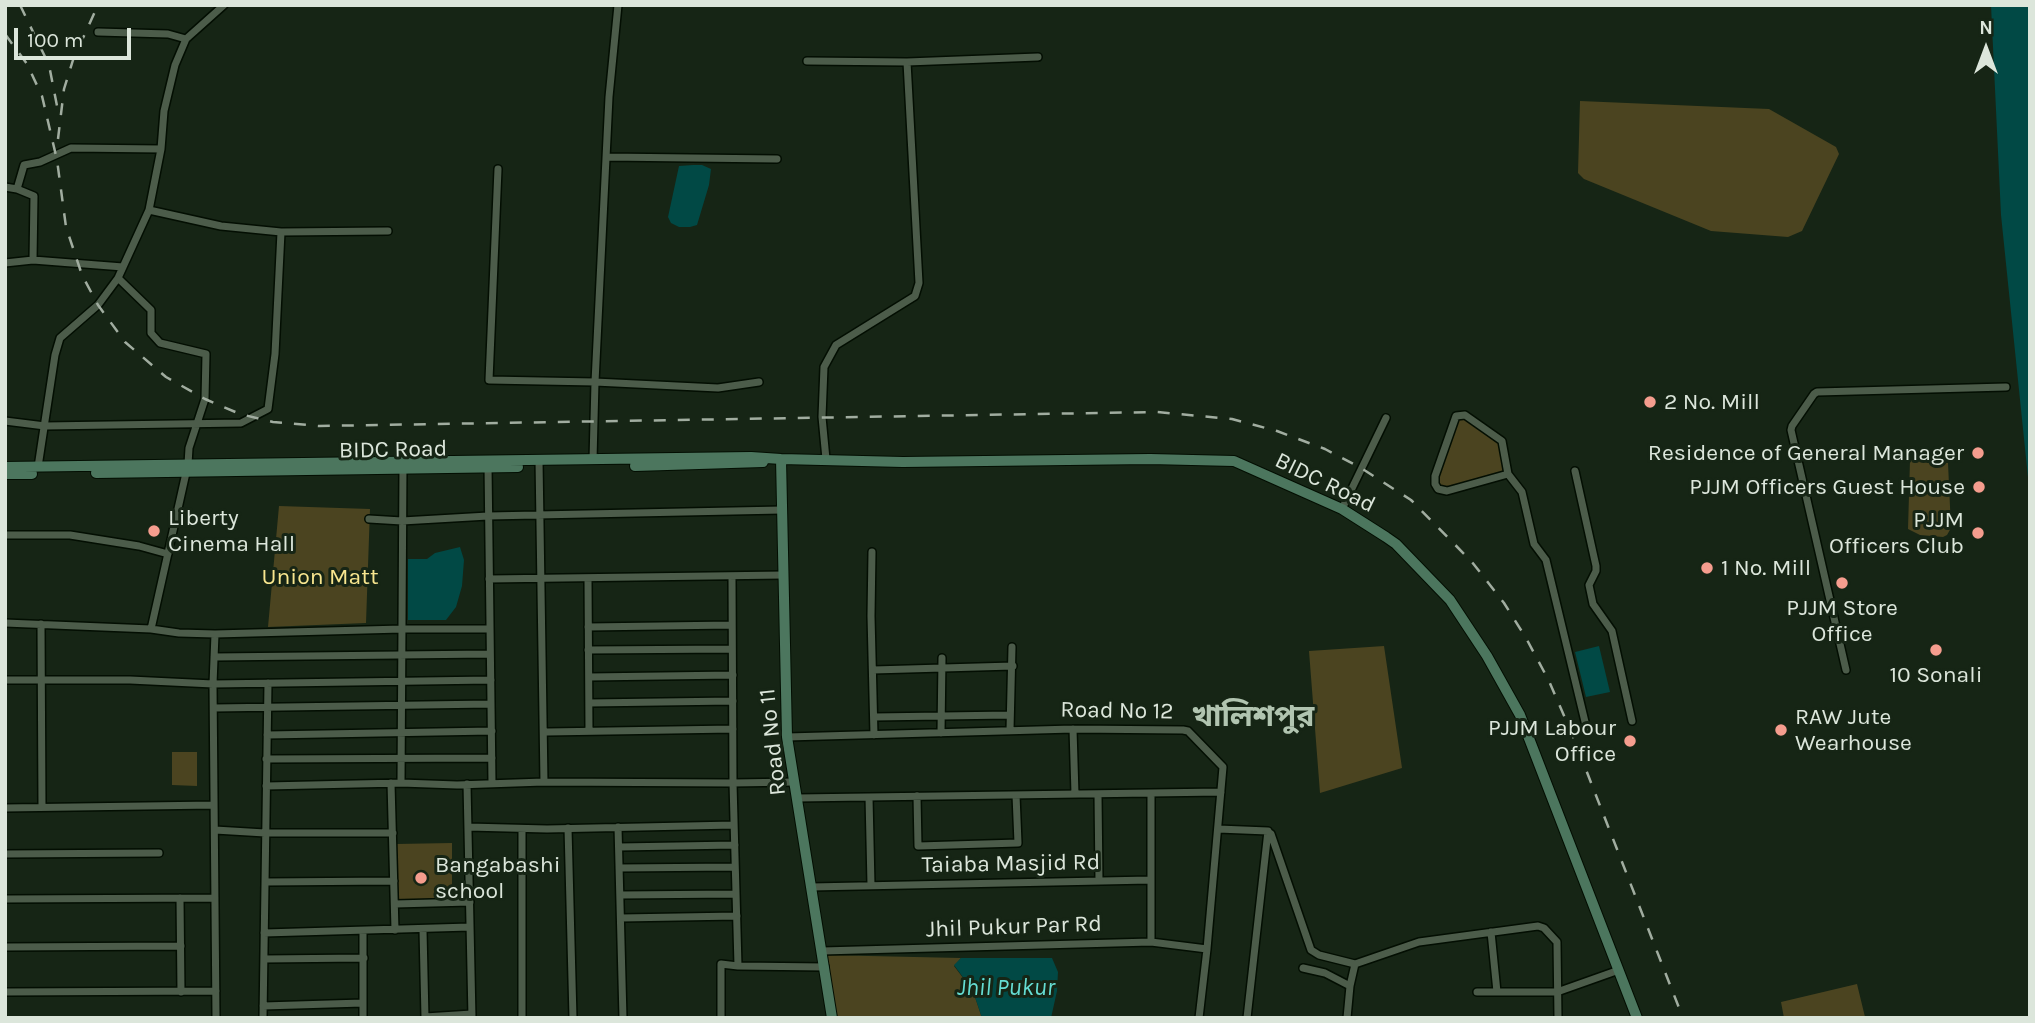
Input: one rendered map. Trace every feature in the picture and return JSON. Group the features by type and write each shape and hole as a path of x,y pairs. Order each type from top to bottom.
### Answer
{"main road":[{"name":"BIDC Road","path":"539,463 751,457 903,462 1230,460 1342,509 1396,544 1450,600 1487,656 1520,715 1637,1018"},
{"name":"BIDC Road","path":"5,474 187,468 539,463 753,464 781,459"},
{"name":"Road No 11","path":"781,459 787,737 832,1018"},
{"name":"BIDC Road","path":"5,467 187,468"}],"street":[{"path":"38,467 60,338 99,304 118,278 149,210 174,65 186,39 224,5"},
{"path":"593,460 594,382 609,97 618,5"},
{"path":"97,32 168,34 186,39"},
{"path":"807,61 907,62 1038,57"},
{"path":"826,459 822,417 824,367 836,345 915,296 919,283 907,62"},
{"path":"17,189 24,166 71,148 161,149"},
{"path":"606,157 777,159"},
{"path":"498,169 489,380 718,388 759,382"},
{"path":"5,187 34,196 33,260"},
{"path":"149,210 221,226 281,232 388,231"},
{"path":"5,421 45,426 242,423 268,409 275,354 281,232"},
{"path":"5,263 33,260 123,267"},
{"path":"118,278 151,310 151,332 160,343 206,354 205,399 189,449 151,629"},
{"path":"1846,670 1792,426 1817,392 2006,387"},
{"path":"1508,474 1447,491 1438,489 1435,476 1456,416 1465,415 1502,441 1508,474 1522,492 1534,544 1546,560 1587,730"},
{"path":"1342,509 1386,418"},
{"path":"539,463 544,782"},
{"path":"489,464 492,783"},
{"path":"401,783 403,465"},
{"path":"1575,471 1597,566 1589,585 1593,604 1612,631 1632,721"},
{"path":"369,519 402,521 488,516 782,510"},
{"path":"5,535 69,535 139,546 168,554"},
{"path":"872,552 874,735"},
{"path":"489,579 783,575"},
{"path":"732,576 733,783 738,966"},
{"path":"588,578 589,732"},
{"path":"5,623 215,634 490,629"},
{"path":"41,624 42,807"},
{"path":"588,627 733,625"},
{"path":"215,634 213,684 216,1018"},
{"path":"1010,730 1012,647"},
{"path":"589,650 733,649"},
{"path":"214,657 490,654"},
{"path":"941,733 942,658"},
{"path":"873,670 1013,666"},
{"path":"589,677 733,675"},
{"path":"5,680 130,680 213,684 491,680"},
{"path":"263,1018 268,682"},
{"path":"589,703 733,701"},
{"path":"214,708 491,704"},
{"path":"874,717 1010,715"},
{"path":"547,732 733,729"},
{"path":"1073,729 1075,794"},
{"name":"Road No 12","path":"787,737 1073,729 1188,732 1223,767 1208,949 1199,1018"},
{"path":"267,735 492,731"},
{"path":"266,759 492,758"},
{"path":"266,786 795,782"},
{"path":"391,783 395,930"},
{"path":"424,930 425,1017 472,1016 467,784"},
{"path":"797,798 1221,792"},
{"path":"1098,793 1099,881"},
{"path":"1151,793 1151,942"},
{"path":"917,796 918,846 1018,843 1016,795"},
{"path":"869,797 871,886"},
{"path":"5,808 214,805"},
{"path":"468,827 522,829 734,825"},
{"path":"618,827 623,1018"},
{"path":"568,828 573,1018"},
{"path":"522,829 522,1018"},
{"path":"1218,829 1268,831"},
{"path":"215,830 265,833 393,833"},
{"path":"1268,831 1311,950 1319,955 1355,964 1419,942 1538,926 1544,928 1557,942 1559,1018"},
{"path":"1247,1018 1268,831"},
{"path":"619,847 735,845"},
{"path":"5,854 159,853"},
{"path":"619,868 735,867"},
{"name":"Taiaba Masjid Rd","path":"811,887 1150,880"},
{"path":"265,882 394,881"},
{"path":"620,895 736,894"},
{"path":"180,898 181,992"},
{"path":"5,899 215,898"},
{"path":"395,904 470,902"},
{"path":"621,918 737,916"},
{"path":"264,933 470,927"},
{"path":"363,931 363,1018"},
{"path":"1491,932 1497,992"},
{"name":"Jhil Pukur Par Rd","path":"822,951 1151,942 1208,949"},
{"path":"5,947 181,946"},
{"path":"264,959 364,958"},
{"path":"719,1017 720,964 825,967"},
{"path":"1347,1018 1355,964"},
{"path":"1303,968 1325,974 1350,986"},
{"path":"1477,992 1557,992 1619,970"},
{"path":"5,992 216,992"},
{"path":"263,1006 363,1003"}],"green space":[{"path":"1580,101 1769,109 1836,147 1839,154 1802,231 1788,237 1711,231 1584,179 1578,173"},
{"path":"1459,415 1499,439 1508,474 1444,492 1435,480"},
{"path":"1910,460 1948,463 1951,528 1943,537 1920,535 1908,529"},
{"name":"Union Matt","path":"279,506 370,509 366,623 268,627"},
{"path":"1384,646 1402,768 1320,793 1309,651"},
{"path":"172,752 197,752 197,786 172,785"},
{"path":"452,843 452,900 397,900 396,844"},
{"path":"823,955 961,958 954,966 973,991 982,1018 833,1018"},
{"path":"1857,984 1865,1017 1784,1018 1781,1002"}],"water":[{"path":"1991,5 2030,5 2030,497 2001,215"},
{"path":"702,165 711,169 697,225 679,227 671,223 668,217 679,166"},
{"path":"460,547 464,560 462,586 456,607 446,620 408,620 408,559 427,559 435,553"},
{"path":"1599,646 1610,692 1586,697 1575,652"},
{"name":"Jhil Pukur","path":"961,958 1052,958 1058,972 1051,1018 982,1018 973,991 954,965"}],"railway":[{"path":"20,5 49,65 57,106"},
{"path":"58,139 64,89 73,60 98,5"},
{"path":"5,34 27,64 42,96 57,160 66,227 82,275 98,305 125,342 166,377 205,399 240,414 273,422 319,426 1157,412 1232,419 1277,431 1325,449 1361,468 1411,500 1472,562 1504,603 1526,638 1549,681 1572,734 1683,1018"}],"place":[{"name":"2 No. Mill","path":"1650,402"},
{"name":"Residence of General Manager","path":"1978,453"},
{"name":"PJJM Officers Guest House","path":"1979,487"},
{"name":"Liberty Cinema Hall","path":"154,531"},
{"name":"PJJM Officers Club","path":"1978,533"},
{"name":"1 No. Mill","path":"1707,568"},
{"name":"PJJM Store Office","path":"1842,583"},
{"name":"10 Sonali","path":"1936,650"},
{"name":"RAW Jute Wearhouse","path":"1781,730"},
{"name":"PJJM Labour Office","path":"1630,741"},
{"name":"Bangabashi school","path":"421,878"}],"district":[{"name":"খালিশপুর","path":"1253,717"}]}
